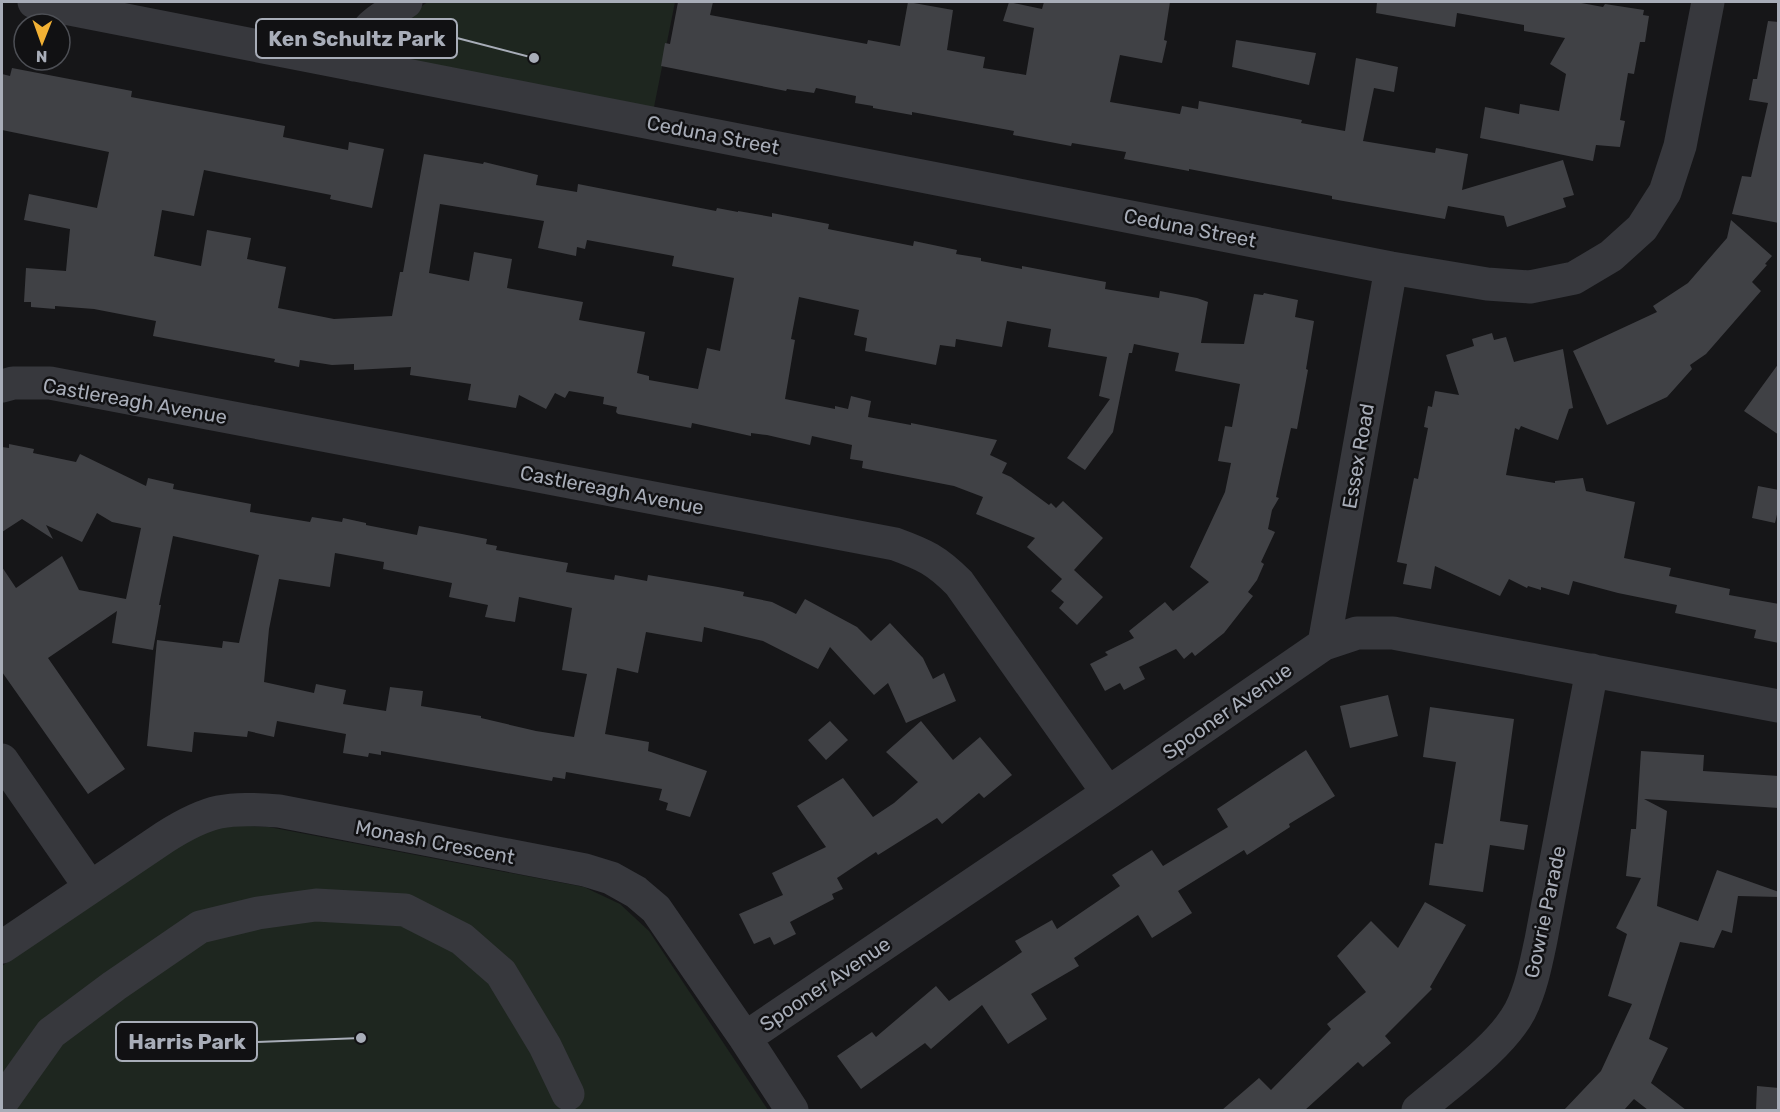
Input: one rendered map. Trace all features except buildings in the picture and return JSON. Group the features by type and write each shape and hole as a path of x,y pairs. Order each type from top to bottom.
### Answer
{"street":[{"name":"Ceduna Street","path":"34,2 1391,267 1487,284 1530,287 1574,278 1611,256 1642,228 1665,192 1680,146 1708,2"},
{"path":"354,65 358,45 365,31 406,2"},
{"name":"Essex Road","path":"1324,644 1391,267"},
{"name":"Castlereagh Avenue","path":"2,386 13,383 50,383 895,544 942,565 959,583 1108,793"},
{"name":"Spooner Avenue","path":"745,1038 1324,644 1357,633 1394,633 1779,706"},
{"name":"Gowrie Parade","path":"1418,1110 1503,1035 1519,1012 1532,982 1592,670"},
{"path":"2,760 90,887"},
{"name":"Monash Crescent","path":"2,947 189,822 215,812 247,808 279,811 585,870 611,878 636,892 656,909 792,1110"},
{"path":"2,1102 51,1033 200,927 258,913 316,905 405,910 462,939 501,972 545,1046 568,1094"}],"shaded area":[{"path":"428,2 675,2 653,112 410,63 396,44 395,35 403,21"},
{"path":"228,825 269,827 584,887 620,904 649,931 768,1110 2,1110 2,966 194,836"}],"place":[{"name":"Ken Schultz Park","path":"534,58"},
{"name":"Harris Park","path":"361,1038"}]}
